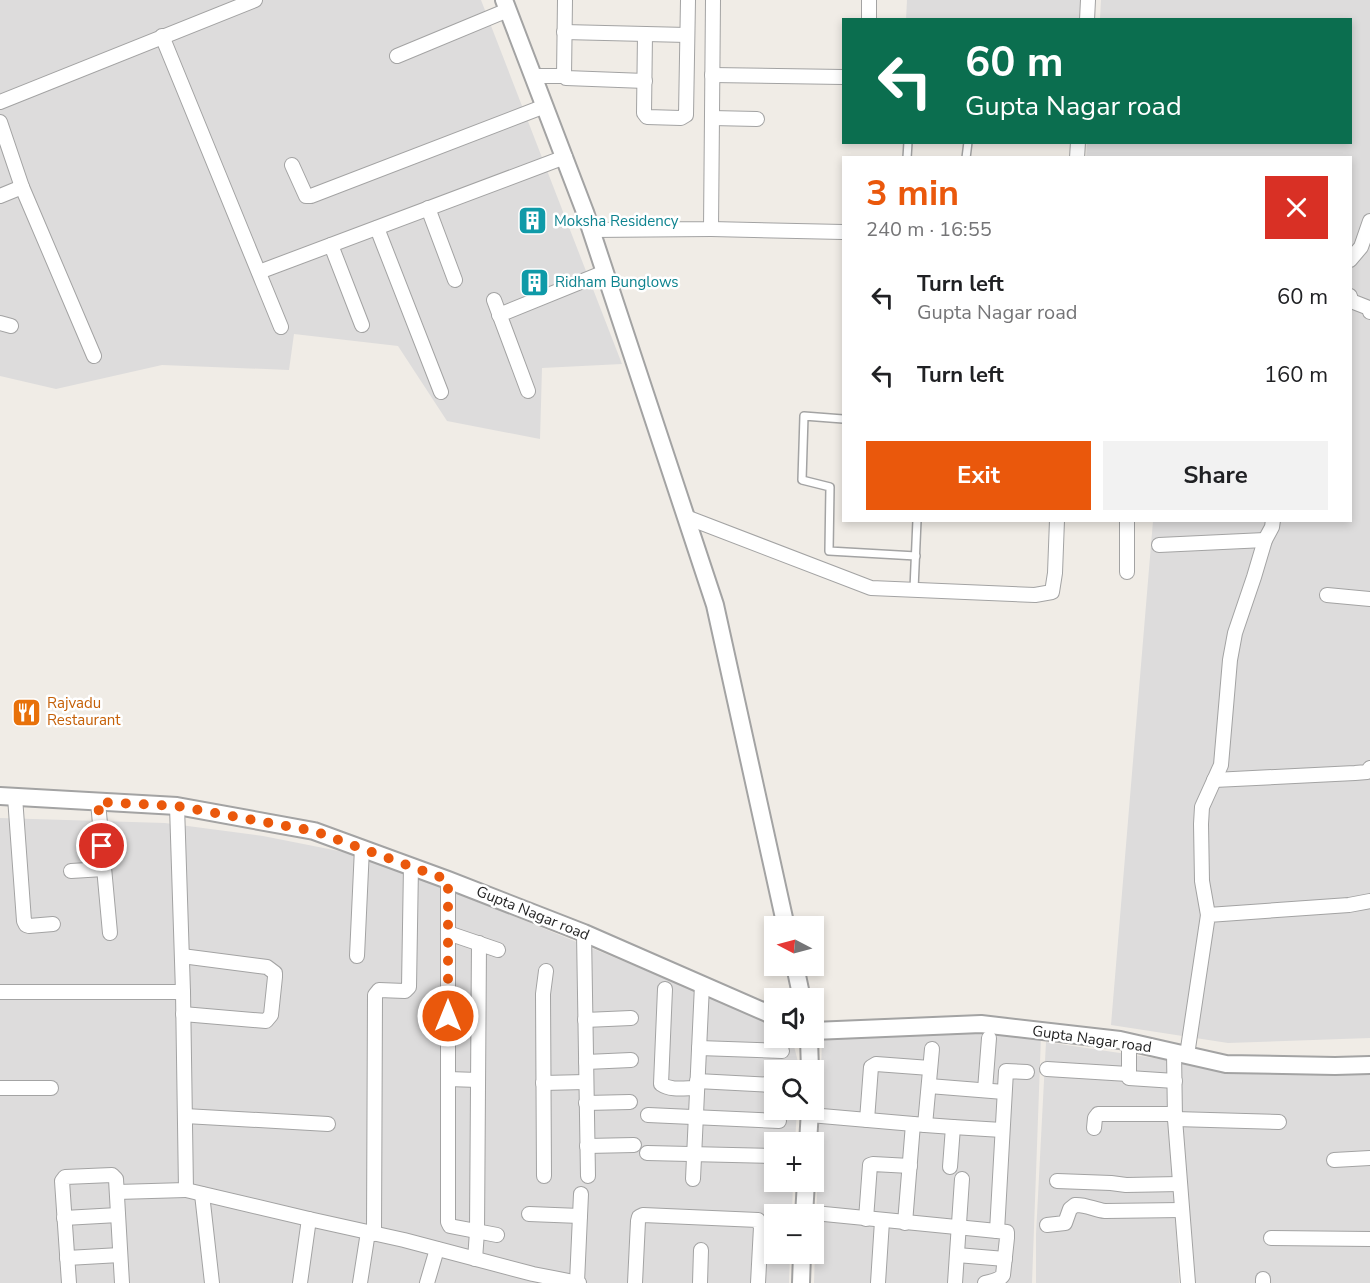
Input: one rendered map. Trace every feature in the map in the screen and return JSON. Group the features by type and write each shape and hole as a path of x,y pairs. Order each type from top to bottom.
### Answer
{"street":[{"path":"0,102 255,0"},
{"path":"564,76 565,0"},
{"path":"645,34 645,116 681,118 686,114 688,0"},
{"path":"711,230 713,0"},
{"path":"869,0 869,18"},
{"path":"1087,18 1088,0"},
{"path":"397,56 506,5 591,230 715,605 784,916"},
{"path":"564,32 687,35"},
{"path":"162,36 281,327"},
{"path":"712,75 842,77"},
{"path":"534,76 645,81"},
{"path":"292,165 306,196 311,196 546,106"},
{"path":"712,118 757,119"},
{"path":"0,122 22,187 93,356"},
{"path":"259,272 565,157"},
{"path":"0,196 22,187"},
{"path":"428,208 455,280"},
{"path":"1352,258 1361,247 1370,221"},
{"path":"377,228 441,392"},
{"path":"591,230 842,232"},
{"path":"331,245 362,325"},
{"path":"500,315 605,272"},
{"path":"494,300 528,392"},
{"path":"1352,301 1369,308 1370,312"},
{"path":"686,517 871,588 1035,595 1052,592 1057,522"},
{"path":"1127,522 1127,572"},
{"path":"1188,1283 1174,1082 1208,915 1202,881 1202,807 1221,765 1230,660 1235,633 1264,540 1273,522"},
{"path":"1159,545 1264,540"},
{"path":"1327,595 1370,599"},
{"path":"1214,780 1355,773 1367,772 1370,768"},
{"path":"8,797 24,921 29,926 53,924"},
{"name":"Gupta Nagar road","path":"8,797 177,806 314,831 584,933 764,1012"},
{"path":"98,802 110,933"},
{"path":"177,806 186,1190"},
{"path":"357,956 362,848"},
{"path":"360,1283 371,1233 375,995 379,990 405,991 409,987 411,866"},
{"path":"71,871 104,869"},
{"path":"448,880 448,1222 450,1226 497,1235"},
{"path":"1208,915 1349,905 1370,901"},
{"path":"448,933 498,950"},
{"path":"584,933 588,1176"},
{"path":"475,1259 479,943"},
{"path":"182,956 267,968 275,973 271,1015 266,1021 183,1014"},
{"path":"544,1176 543,994 546,971"},
{"path":"693,1179 702,985"},
{"path":"665,989 661,1084 669,1088 697,1085 764,1085"},
{"path":"0,992 183,992"},
{"path":"585,1020 631,1018"},
{"name":"Gupta Nagar road","path":"824,1031 981,1024 1129,1042 1226,1064 1370,1065"},
{"path":"985,1090 989,1038"},
{"path":"1129,1042 1129,1078 1174,1082"},
{"path":"699,1048 782,1051"},
{"path":"905,1223 910,1166 929,1086 932,1049"},
{"path":"586,1062 631,1060"},
{"path":"867,1120 873,1065 930,1068"},
{"path":"1047,1070 1128,1074"},
{"path":"997,1231 1006,1071 1027,1072"},
{"path":"448,1079 478,1080"},
{"path":"543,1083 586,1083"},
{"path":"929,1086 1004,1092"},
{"path":"0,1088 51,1088"},
{"path":"586,1103 630,1102"},
{"path":"1094,1128 1098,1114 1279,1122"},
{"path":"648,1115 780,1121"},
{"path":"824,1115 1002,1130"},
{"path":"185,1116 328,1124"},
{"path":"950,1167 953,1127"},
{"path":"587,1146 634,1145"},
{"path":"647,1153 764,1156"},
{"path":"1334,1160 1370,1158"},
{"path":"866,1219 870,1165 910,1166"},
{"path":"69,1283 62,1181 65,1177 114,1175 122,1283"},
{"path":"955,1283 962,1179"},
{"path":"1057,1181 1126,1185 1180,1184"},
{"path":"117,1192 186,1190 578,1283 580,1194"},
{"path":"202,1194 212,1283"},
{"path":"1047,1225 1065,1223 1074,1205 1106,1211 1182,1210"},
{"path":"529,1214 580,1216"},
{"path":"64,1218 118,1215"},
{"path":"635,1283 638,1221 643,1215 758,1220 761,1227 758,1283"},
{"path":"824,1216 1007,1232 1003,1275 1001,1279 985,1283"},
{"path":"300,1283 309,1219"},
{"path":"878,1283 882,1221"},
{"path":"1271,1238 1370,1239"},
{"path":"427,1283 437,1249"},
{"path":"700,1283 701,1250"},
{"path":"67,1258 120,1255"},
{"path":"957,1255 1005,1259"},
{"path":"801,1283 802,1264"}],"lane":[{"path":"842,419 804,416 802,480 830,486 829,551 916,556"},
{"path":"914,589 917,522"}],"shaded area":[{"path":"0,0 481,0 622,364 542,368 540,439 447,421 398,346 294,334 289,370 162,365 56,389 0,376"},
{"path":"907,0 1082,0 1081,18 906,18"},
{"path":"1101,0 1370,0 1370,1038 1228,1043 1111,1025 1153,522 1352,522 1352,156 1086,156 1087,144 1352,144 1352,18 1100,18"},
{"path":"0,818 165,823 263,836 364,856 764,1019 764,1048 794,1048 798,1060 764,1060 764,1120 796,1120 796,1132 764,1132 764,1192 793,1192 792,1204 764,1204 764,1264 790,1264 789,1283 0,1283"},
{"path":"975,1031 1041,1036 1032,1283 814,1283 815,1264 824,1264 824,1204 817,1204 817,1192 824,1192 824,1132 819,1132 819,1120 824,1120 824,1060 821,1060 824,1039"},
{"path":"1046,1042 1167,1060 1179,1283 1036,1283 1036,1234"},
{"path":"1174,1052 1226,1064 1370,1064 1370,1283 1188,1283"}],"place":[{"name":"Moksha Residency","path":"533,221"},
{"name":"Ridham Bunglows","path":"534,282"},
{"name":"Rajvadu Restaurant","path":"26,712"}],"route":[{"path":"102,846 98,802 177,806 314,831 448,880 448,1016"}]}
